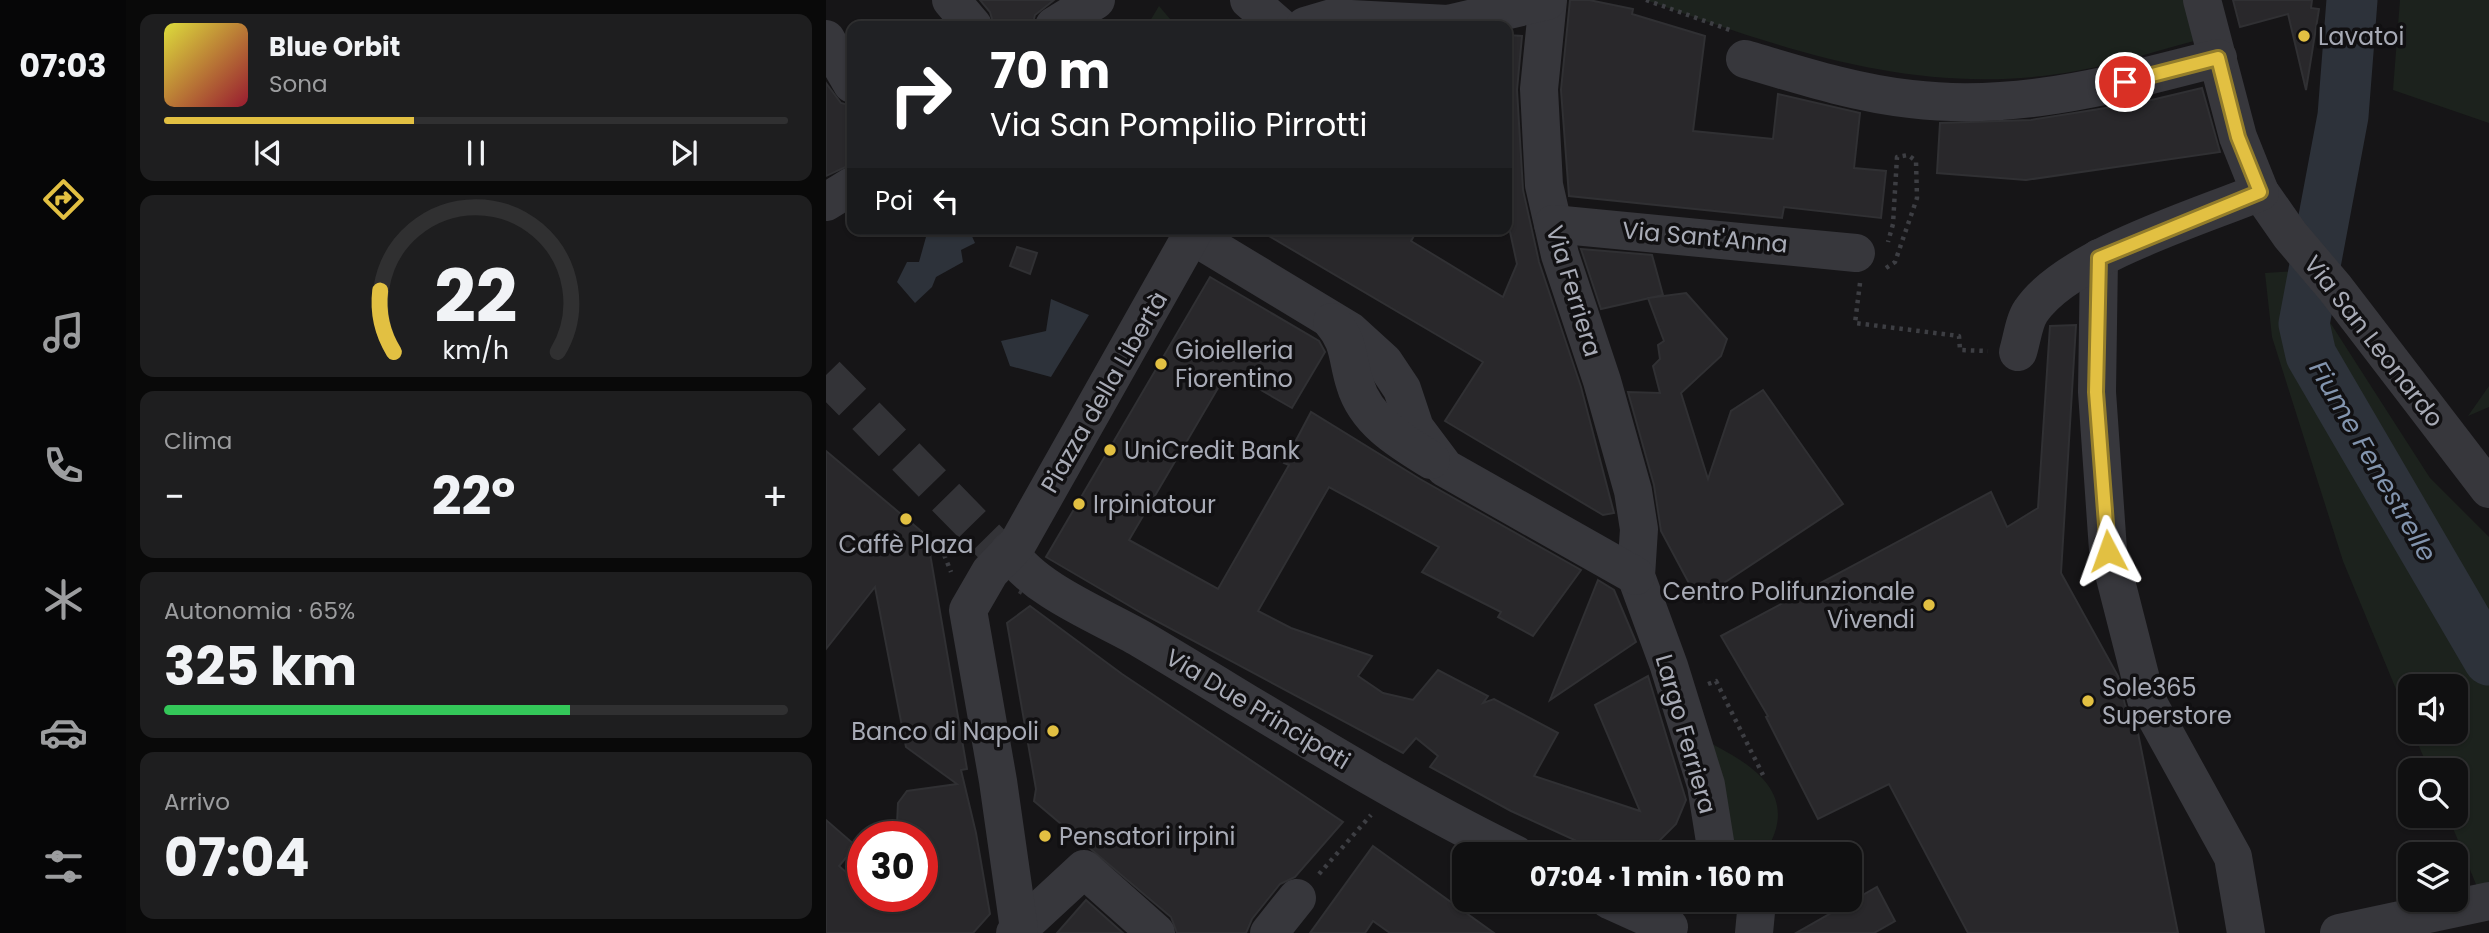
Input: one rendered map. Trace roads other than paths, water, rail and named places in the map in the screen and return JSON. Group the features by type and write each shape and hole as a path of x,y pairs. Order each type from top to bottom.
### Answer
{"street":[{"path":"951,0 969,21"},
{"path":"1062,21 1096,0"},
{"path":"1249,0 1273,21"},
{"name":"Via San Leonardo","path":"2202,0 2238,137 2260,192 2290,235 2335,288 2473,440 2489,489"},
{"path":"1455,21 1485,8 1547,1"},
{"name":"Via Ferriera","path":"1547,1 1539,89 1544,186 1633,491 1639,529 1636,576"},
{"path":"1485,8 1509,21"},
{"path":"1322,21 1332,18 1390,21"},
{"path":"1512,23 1542,39"},
{"path":"826,39 847,75"},
{"path":"1741,46 1826,82 1912,100 2008,101 2079,93 2218,58"},
{"path":"826,202 847,189"},
{"path":"2018,352 2031,311 2060,283 2099,258 2260,192"},
{"name":"Via Sant'Anna","path":"1553,224 1871,266"},
{"name":"Piazza della Libertà","path":"1017,931 998,781 968,610 990,572 1018,542 1192,235"},
{"path":"1199,235 1350,331 1384,362 1402,389 1416,428 1445,468 1636,576"},
{"path":"2099,258 2096,392 2108,551 2146,699 2233,857 2246,933"},
{"name":"Via Due Principati","path":"1009,551 1018,565 1073,602 1363,772 1493,842"},
{"name":"Largo Ferriera","path":"1636,576 1706,785 1715,842"},
{"path":"1017,931 1084,869 1156,933"},
{"path":"1269,933 1297,898"},
{"path":"2339,933 2477,902"},
{"path":"1646,912 1671,920"},
{"path":"1754,933 1756,912"}],"waterway":[{"name":"Fiume Fenestrelle","path":"2352,0 2343,116 2304,324 2311,355 2489,660"}],"tunnel":[{"path":"826,375 1019,572 1030,578"}],"place":[{"name":"Lavatoi","path":"2304,36"},
{"name":"Gioielleria Fiorentino","path":"1161,364"},
{"name":"UniCredit Bank","path":"1110,450"},
{"name":"Irpiniatour","path":"1079,504"},
{"name":"Caffè Plaza","path":"906,519"},
{"name":"Centro Polifunzionale Vivendi","path":"1929,605"},
{"name":"Sole365 Superstore","path":"2088,701"},
{"name":"Banco di Napoli","path":"1053,731"},
{"name":"Pensatori irpini","path":"1045,836"}]}
